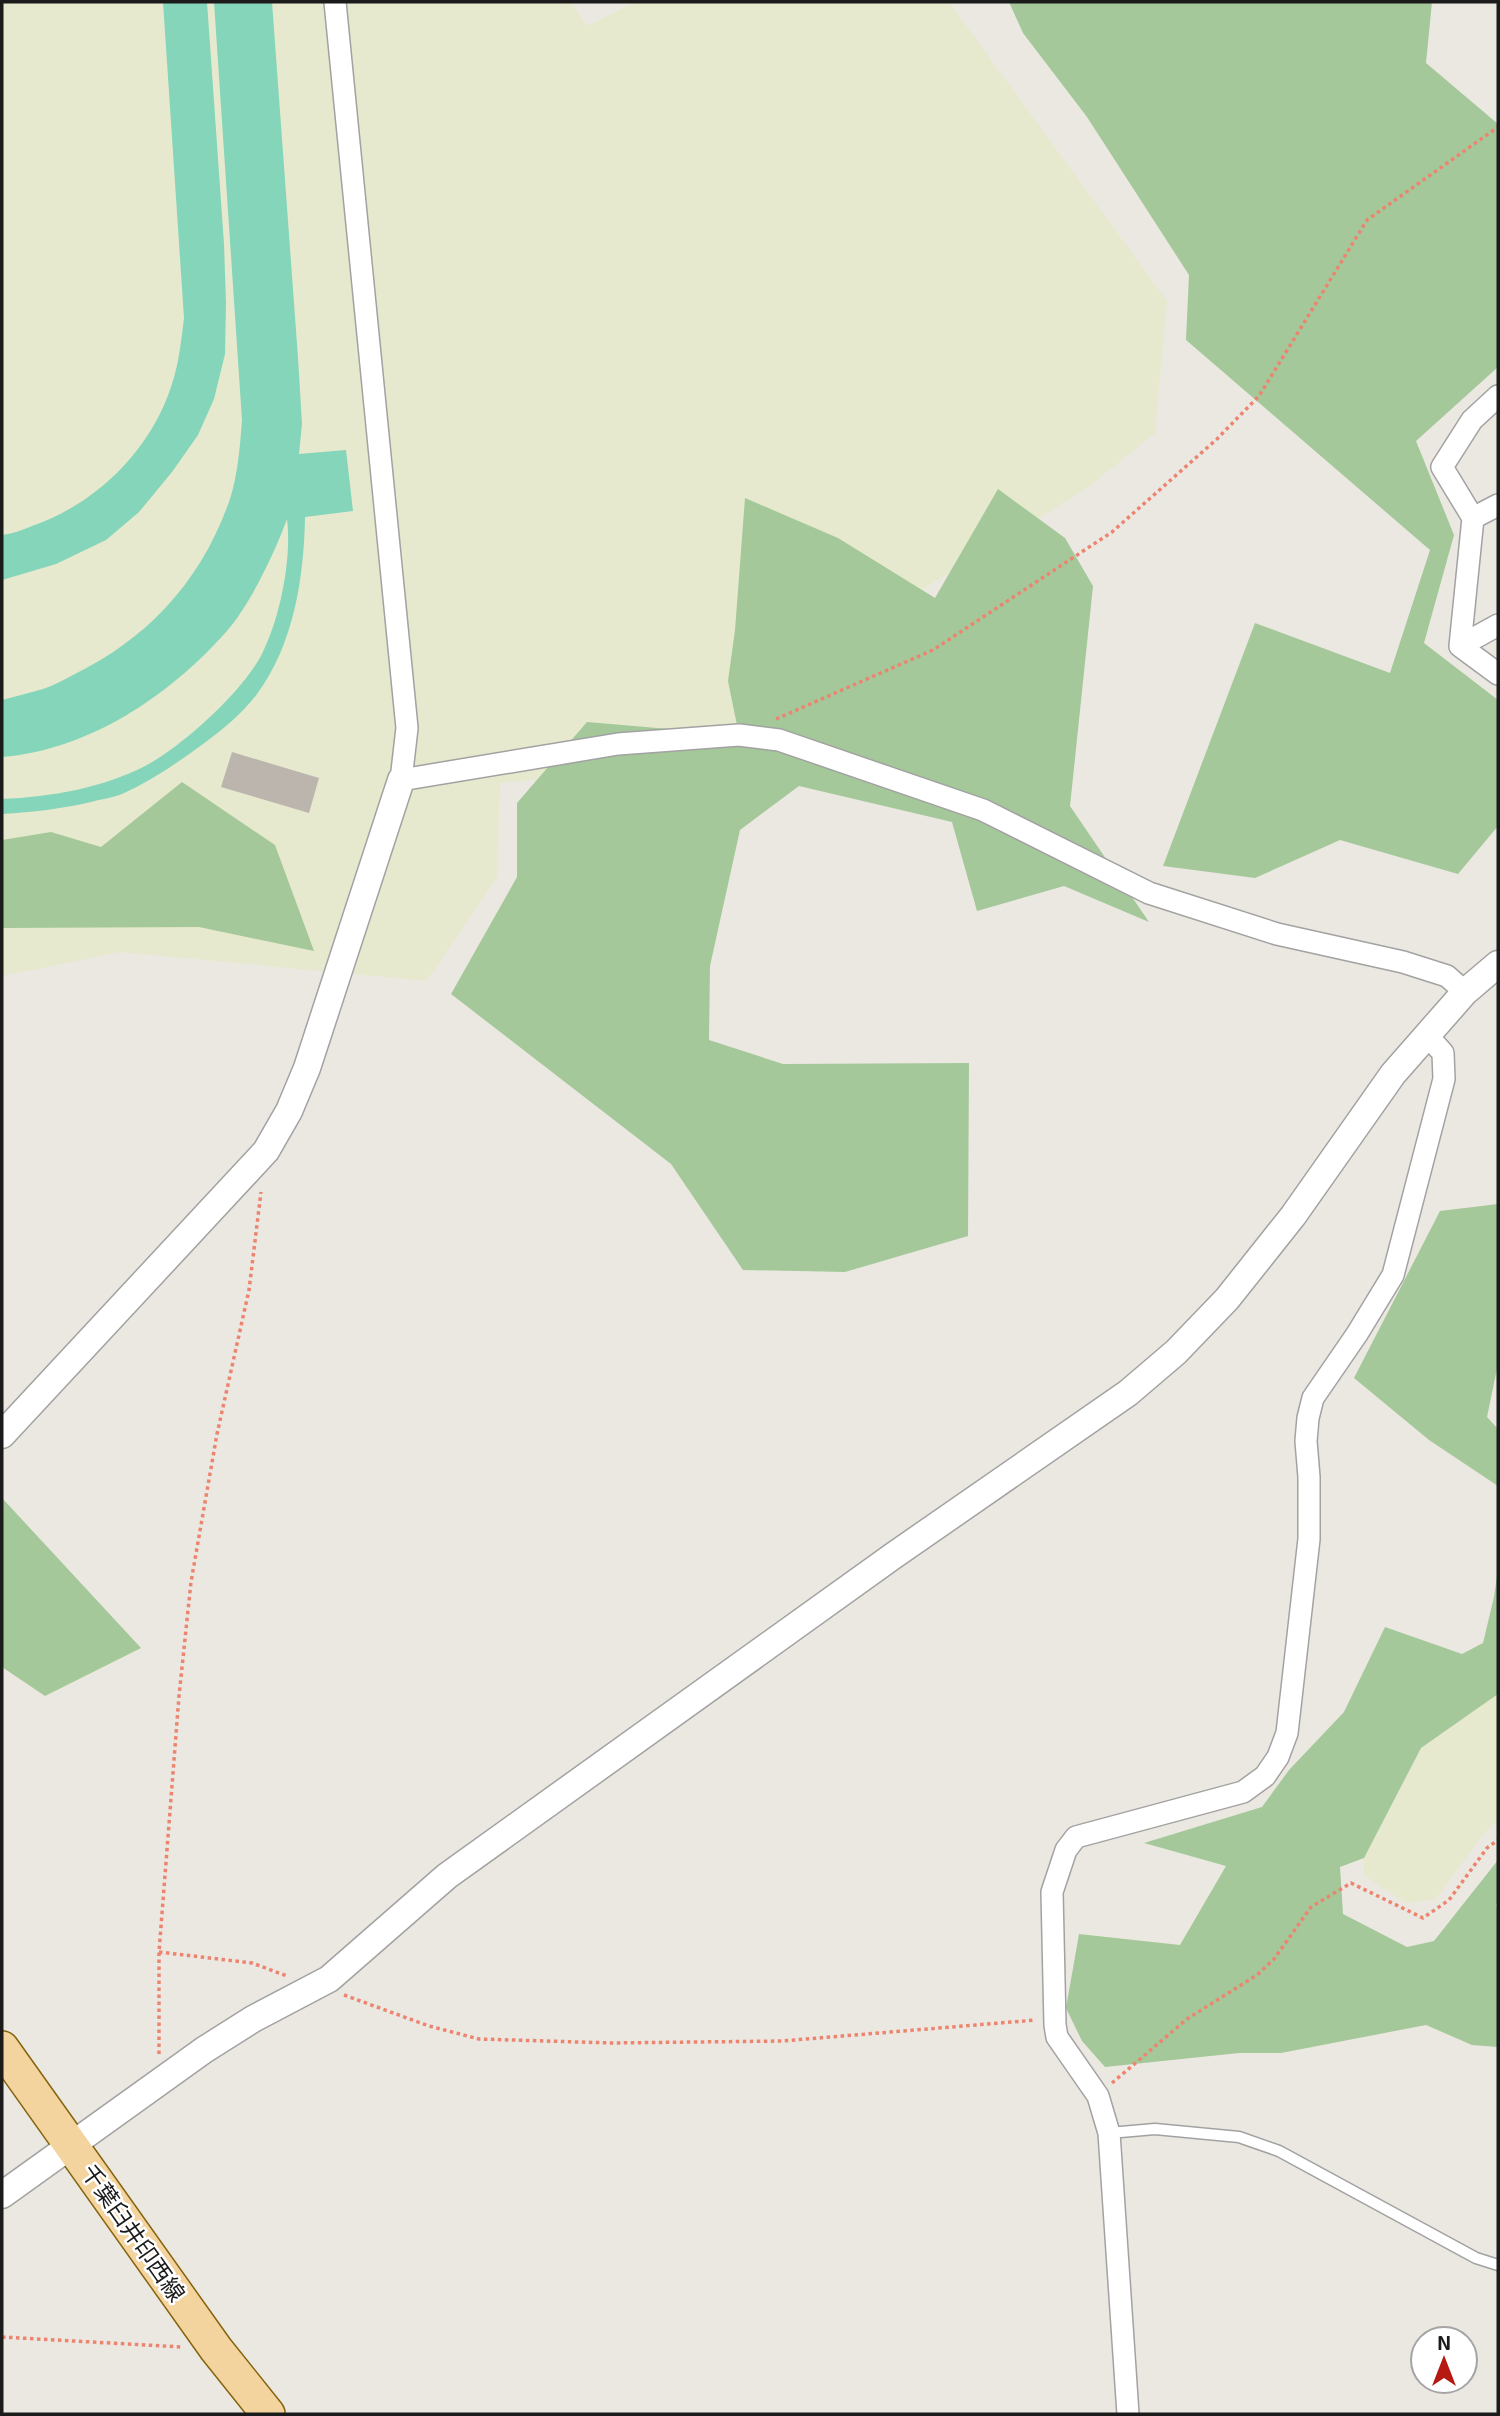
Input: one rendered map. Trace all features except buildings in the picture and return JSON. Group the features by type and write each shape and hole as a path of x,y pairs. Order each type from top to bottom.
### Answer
{"main road":[{"name":"千葉臼井印西線","path":"2,2048 216,2349 268,2414"}],"street":[{"path":"2,1435 267,1151 289,1111 307,1068 401,780 407,728 335,2"},
{"path":"1460,646 1473,518 1442,467 1472,421 1498,396"},
{"path":"1473,518 1498,505"},
{"path":"1460,646 1498,625"},
{"path":"1460,646 1498,674"},
{"path":"401,780 618,744 739,735 779,740 983,810 1149,893 1277,934 1414,965 1447,976 1465,992"},
{"path":"2,2195 204,2050 253,2019 329,1979 447,1876 893,1556 1128,1393 1176,1352 1227,1298 1284,1227 1393,1074 1465,992 1498,964"},
{"path":"1128,2414 1108,2133 1098,2096 1057,2037 1052,1892 1066,1850 1076,1837 1243,1792 1265,1776 1278,1757 1287,1733 1309,1539 1306,1441 1308,1418 1313,1398 1393,1275 1444,1079 1443,1053 1426,1034"}],"lane":[{"path":"1108,2133 1155,2129 1239,2137 1279,2151 1476,2258 1498,2265"}],"path":[{"path":"775,719 933,650 1121,524 1217,439 1258,396 1367,220 1498,127"},
{"path":"159,2083 159,1952 191,1581 217,1434 249,1290 267,1151"},
{"path":"1098,2096 1127,2068 1187,2019 1258,1975 1274,1959 1311,1907 1351,1883 1423,1918 1449,1900 1487,1848 1498,1840"},
{"path":"159,1952 252,1963 282,1973 291,1979 303,1994"},
{"path":"329,1979 340,1993 429,2026 480,2039 612,2043 782,2041 1033,2020 1055,2025"},
{"path":"2,2337 216,2349"}],"green space":[{"path":"2,2 571,2 587,26 635,2 949,2 1167,301 1155,433 1087,488 758,691 735,760 500,783 497,877 427,981 120,952 2,976"},
{"path":"163,2 207,2 226,303 225,354 214,399 198,435 139,512 106,540 56,564 2,580 2,535 21,530 78,504 118,472 149,433 162,410 174,378 184,318"},
{"path":"214,2 272,2 302,424 299,454 346,450 353,511 305,517 299,586 280,654 257,694 225,727 164,771 122,794 69,807 2,814 2,799 58,793 113,780 147,765 178,744 227,700 253,669 268,640 279,606 288,552 287,519 269,562 244,608 226,632 179,678 125,716 96,731 66,744 2,757 2,700 62,681 126,643 149,624 188,581 218,528 233,489 242,420"},
{"path":"1009,2 1432,2 1426,63 1498,124 1498,367 1416,441 1454,535 1424,643 1498,700 1498,826 1458,874 1340,840 1255,878 1163,866 1255,623 1390,673 1430,550 1186,340 1189,275 1087,117 1023,33"},
{"path":"998,489 1065,538 1093,586 1070,806 1149,922 1064,886 977,911 952,822 799,786 740,830 710,966 709,1040 783,1064 969,1063 968,1236 845,1272 743,1270 671,1164 451,994 517,877 517,803 587,722 739,735 728,681 735,630 745,498 838,538 935,598"},
{"path":"182,782 275,845 314,951 199,927 2,928 2,840 51,832 101,847"},
{"path":"1498,1204 1498,1364 1487,1417 1498,1429 1498,1486 1429,1440 1354,1378 1440,1211"},
{"path":"2,1498 141,1648 45,1696 2,1667"},
{"path":"1498,1569 1498,1694 1421,1748 1364,1858 1340,1867 1343,1914 1407,1947 1434,1941 1498,1860 1498,2047 1472,2045 1426,2025 1281,2053 1239,2053 1105,2067 1082,2041 1066,2008 1079,1934 1180,1945 1226,1866 1144,1843 1262,1807 1289,1770 1344,1712 1385,1627 1462,1654 1483,1643"},
{"path":"1498,1694 1498,1821 1484,1833 1436,1899 1406,1903 1364,1875 1364,1858 1421,1748"}]}
